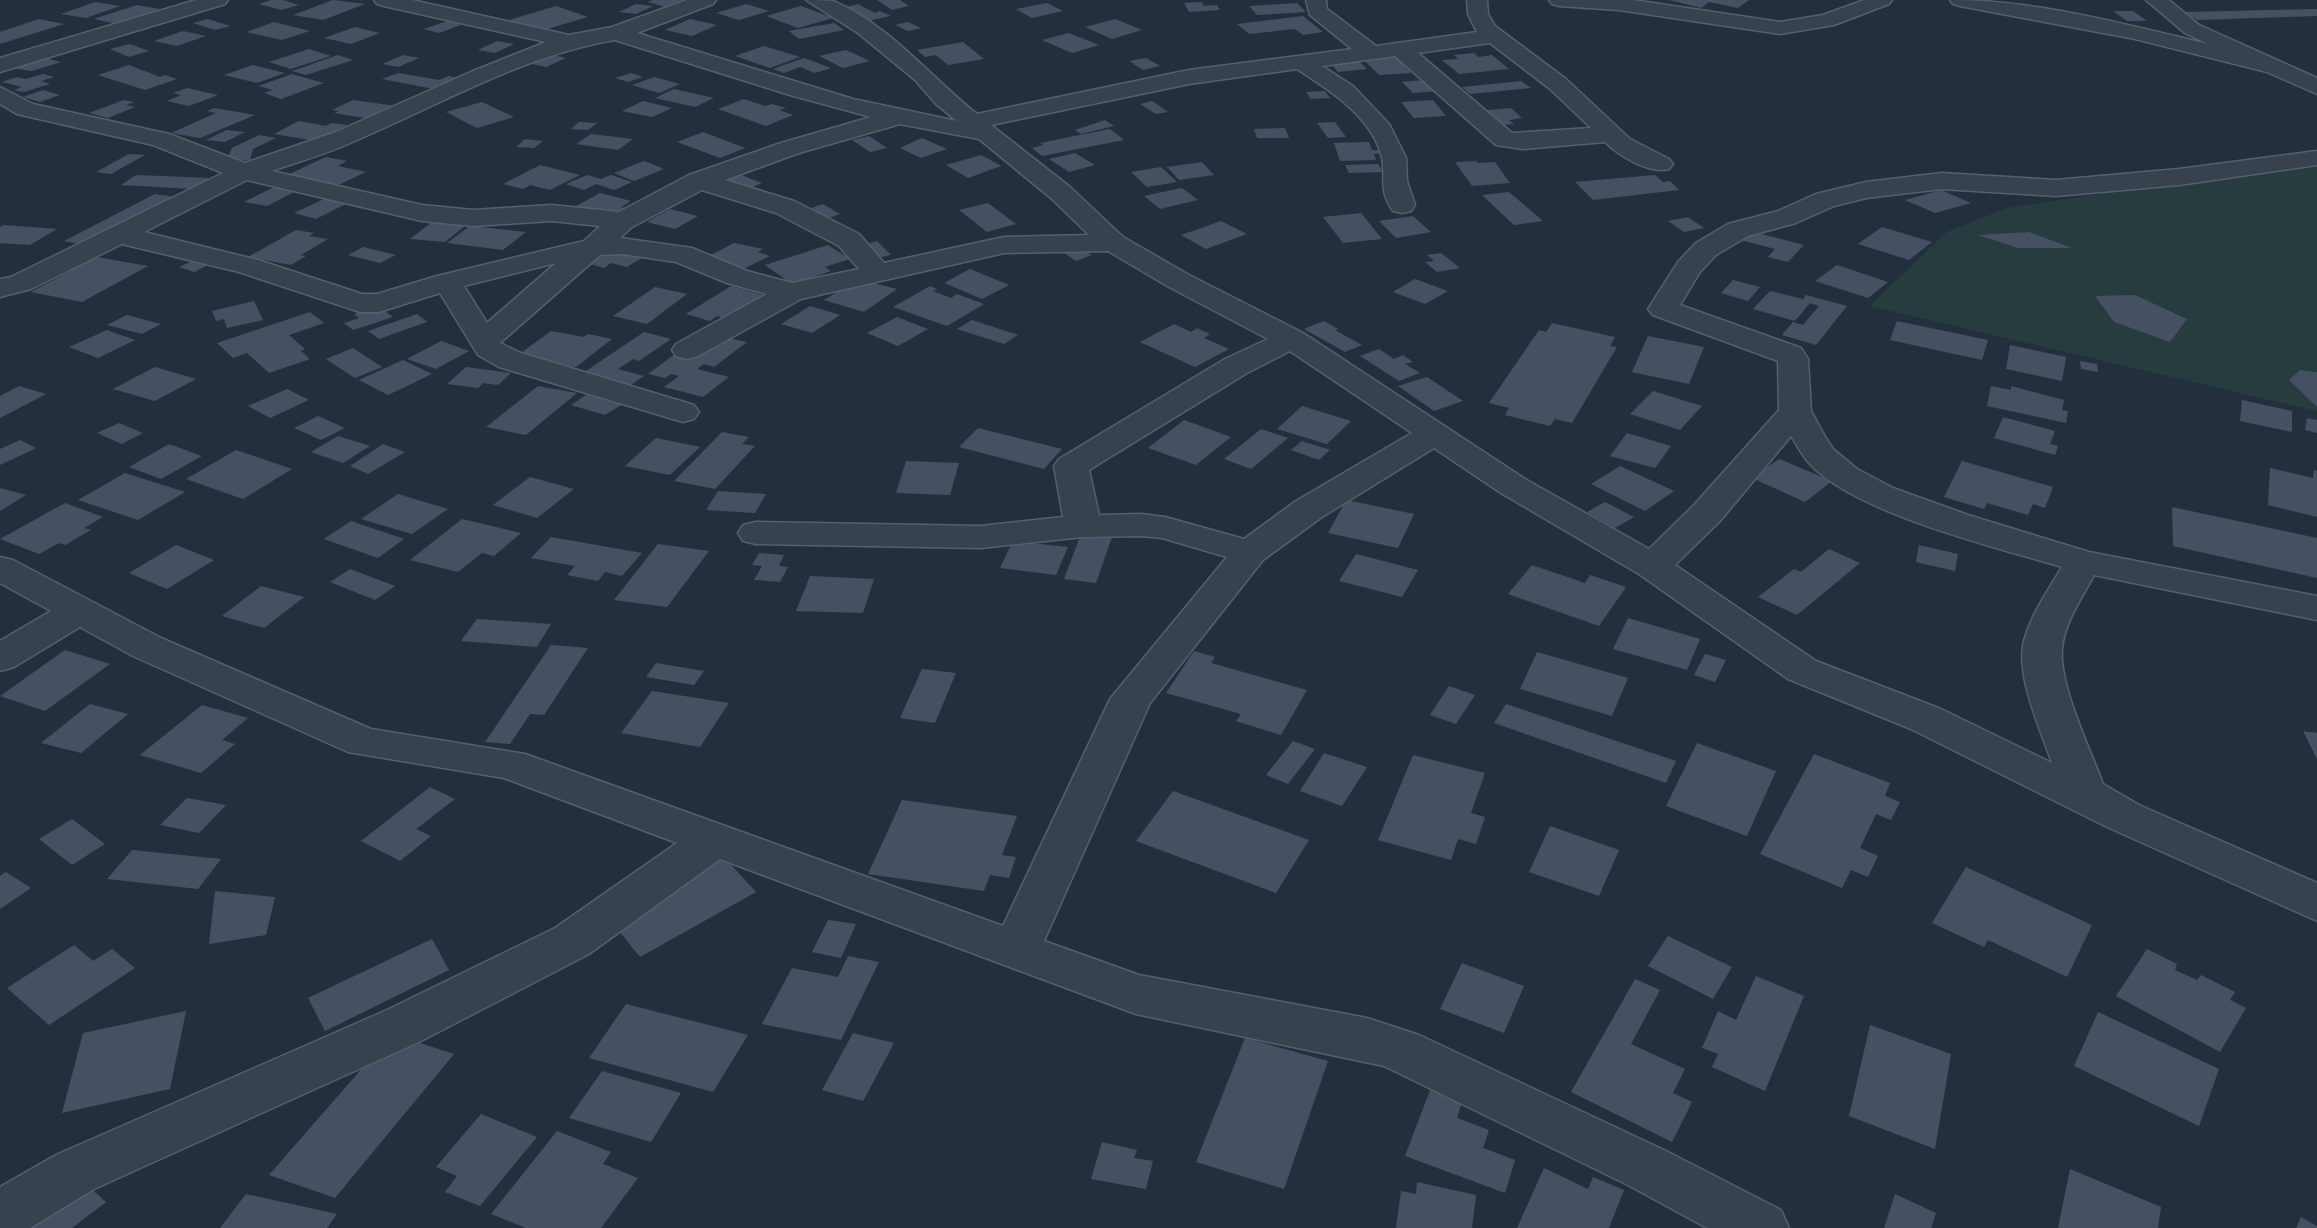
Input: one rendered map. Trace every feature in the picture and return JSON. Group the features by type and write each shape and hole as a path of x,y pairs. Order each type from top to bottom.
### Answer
{"street":[{"path":"0,65 218,0"},
{"path":"384,0 569,41"},
{"path":"0,288 22,283 244,172 345,138 481,76 569,41 616,33 706,0"},
{"path":"819,0 865,29 923,75 944,99 1061,193 1113,243 1179,281 1292,339 1371,389 1513,486 1653,566 1802,670 1926,719 2123,816 2317,902"},
{"path":"1317,0 1317,11 1369,51"},
{"path":"1477,0 1483,28 1558,84 1609,134 1631,150 1660,164"},
{"path":"1559,0 1618,2 1787,28 1827,21 1882,0"},
{"path":"1960,0 2135,33 2266,63 2305,55"},
{"path":"2156,0 2192,29 2317,86"},
{"path":"616,33 896,118 978,128 1189,77 1497,36"},
{"path":"1399,48 1505,140 1522,142 1609,134"},
{"path":"1298,61 1345,91 1377,124 1394,158 1394,181 1402,205"},
{"path":"0,94 25,109 160,139 244,172 422,213 473,218 552,213 623,221"},
{"path":"484,341 623,221 698,180 776,151 896,118"},
{"path":"2317,158 2179,177 2056,188 1942,181 1866,190 1825,200 1787,216 1738,230 1706,249 1688,268 1663,309 1790,355 1793,359 1795,411 1821,456 1845,476 1881,495 1955,523 2083,562 2317,608"},
{"path":"698,180 785,207 849,240 877,272"},
{"path":"120,236 248,266 360,303 379,303 447,282 593,247 622,246 682,254 737,277 792,292"},
{"path":"687,350 792,292 1004,244 1113,243"},
{"path":"447,282 489,349 510,360 683,412"},
{"path":"1083,526 1072,466 1236,366 1292,339"},
{"path":"1653,566 1707,513 1795,411"},
{"path":"1016,950 1131,699 1250,552 1308,509 1434,434"},
{"path":"756,533 973,537 1083,526 1141,525 1165,528 1250,552"},
{"path":"2083,562 2046,634 2042,653 2046,674 2084,793 2123,816"},
{"path":"0,568 147,647 363,742 510,764 1136,994 1367,1039 1401,1050 1647,1168 1761,1228"},
{"path":"0,658 79,611"},
{"path":"0,1216 75,1172 405,1025 572,941 717,838"}],"green space":[{"path":"2317,161 2317,411 1870,306 1947,232 2007,208"}],"building":[{"path":"283,0 299,5 281,10 259,4"},
{"path":"333,0 365,4 323,20 293,15"},
{"path":"682,0 665,7 648,2"},
{"path":"877,0 900,0 909,6 892,10"},
{"path":"1669,0 1749,0 1738,8 1709,2 1701,8"},
{"path":"95,2 120,6 86,18 61,14"},
{"path":"1201,2 1204,6 1217,5 1220,10 1189,12 1184,3"},
{"path":"1047,3 1063,11 1032,18 1016,9"},
{"path":"1297,3 1306,12 1257,15 1249,6"},
{"path":"636,4 653,6 636,14 619,12"},
{"path":"746,4 769,11 739,20 716,13"},
{"path":"858,4 875,13 880,11 891,16 868,21 842,8"},
{"path":"137,5 160,9 117,24 94,19"},
{"path":"556,6 588,17 540,31 509,20"},
{"path":"801,6 833,18 798,28 766,16"},
{"path":"2317,9 2317,16 2197,20 2184,12"},
{"path":"2113,11 2133,11 2147,21 2127,21"},
{"path":"1303,16 1323,32 1303,35 1295,29 1249,34 1237,24"},
{"path":"39,19 64,24 0,44 0,32"},
{"path":"208,19 230,26 215,30 193,23"},
{"path":"690,19 717,25 692,36 665,30"},
{"path":"1115,19 1142,30 1112,39 1085,27"},
{"path":"447,21 461,25 439,33 424,29"},
{"path":"274,22 310,31 282,40 246,32"},
{"path":"908,22 921,28 908,31 895,25"},
{"path":"834,23 844,30 799,39 789,31"},
{"path":"355,27 380,33 351,44 324,38"},
{"path":"183,31 206,36 177,46 154,41"},
{"path":"1069,33 1099,45 1072,53 1042,40"},
{"path":"497,41 514,44 495,53 478,50"},
{"path":"963,42 984,59 948,65 936,55 925,57 917,50"},
{"path":"130,44 149,51 129,57 110,49"},
{"path":"764,46 800,57 770,68 735,56"},
{"path":"309,49 331,56 291,69 269,62"},
{"path":"846,50 870,61 843,68 819,56"},
{"path":"1474,53 1478,57 1492,55 1509,69 1459,74 1442,60 1458,59 1454,55"},
{"path":"1392,54 1411,73 1379,75 1361,57"},
{"path":"338,55 353,60 306,75 292,71"},
{"path":"403,55 419,58 398,67 382,64"},
{"path":"552,55 566,58 546,67 532,64"},
{"path":"38,56 61,62 32,71 2,67"},
{"path":"804,58 831,68 815,73 800,67 784,73 773,69"},
{"path":"1146,58 1160,66 1143,70 1129,61"},
{"path":"1356,58 1367,69 1338,72 1328,60"},
{"path":"129,65 160,77 165,75 177,79 145,90 98,75"},
{"path":"253,65 285,73 257,83 224,75"},
{"path":"398,73 439,80 448,76 463,79 439,90 382,79"},
{"path":"631,73 643,77 628,82 615,78"},
{"path":"43,74 54,77 41,81 50,84 24,92 14,90 22,87 2,82 17,77 26,79"},
{"path":"292,74 324,83 281,99 264,93 273,90 258,86"},
{"path":"654,77 680,84 659,93 632,85"},
{"path":"1425,80 1436,91 1413,93 1402,82"},
{"path":"1521,81 1531,88 1470,94 1462,87"},
{"path":"187,88 218,95 189,106 167,101 181,95 173,93"},
{"path":"674,89 714,98 695,107 655,98"},
{"path":"43,90 60,95 40,102 23,97"},
{"path":"1325,91 1330,98 1311,99 1306,92"},
{"path":"744,99 765,106 772,104 786,108 779,110 793,115 766,126 718,109"},
{"path":"124,100 134,102 126,105 135,107 108,118 89,113"},
{"path":"353,100 396,106 371,119 334,113 339,111 332,110"},
{"path":"1433,100 1446,116 1414,118 1401,102"},
{"path":"643,101 672,108 652,117 622,111"},
{"path":"1152,101 1168,112 1156,114 1140,104"},
{"path":"482,102 514,117 477,128 446,112"},
{"path":"214,108 255,115 200,138 171,133 216,113 207,111"},
{"path":"1511,108 1522,118 1509,120 1514,124 1494,126 1478,111"},
{"path":"1105,120 1114,126 1081,134 1075,130"},
{"path":"299,121 326,126 331,123 347,125 317,141 274,134"},
{"path":"579,122 597,123 588,130 571,129"},
{"path":"1335,122 1346,137 1328,138 1317,123"},
{"path":"1285,128 1289,138 1257,138 1254,129"},
{"path":"1110,129 1124,140 1042,156 1032,148 1043,145 1040,143"},
{"path":"227,130 245,132 225,142 206,140"},
{"path":"703,132 745,148 720,158 677,142"},
{"path":"591,134 633,139 618,150 576,144"},
{"path":"259,135 276,138 253,149 250,160 226,162 232,148"},
{"path":"869,136 887,148 870,152 852,140"},
{"path":"922,138 947,149 921,158 900,148"},
{"path":"525,139 543,141 534,148 516,147"},
{"path":"1369,142 1372,150 1380,150 1382,153 1374,154 1376,160 1340,161 1334,143"},
{"path":"1075,153 1095,165 1069,172 1049,159"},
{"path":"129,154 145,155 111,174 96,172"},
{"path":"981,155 1001,166 968,178 946,165"},
{"path":"326,157 347,161 338,166 366,172 332,188 283,177"},
{"path":"644,161 664,169 634,181 614,173"},
{"path":"1202,162 1214,175 1179,180 1167,167"},
{"path":"1455,162 1495,162 1510,183 1472,186"},
{"path":"1378,164 1383,172 1349,173 1345,165"},
{"path":"540,165 580,175 550,190 530,185 523,189 503,184"},
{"path":"1161,167 1177,182 1147,187 1131,172"},
{"path":"733,172 762,183 746,190 717,178"},
{"path":"136,175 209,178 194,189 121,185"},
{"path":"587,175 601,179 611,175 632,182 614,190 596,184 584,190 566,184"},
{"path":"1655,175 1663,182 1670,181 1679,190 1593,200 1575,182"},
{"path":"278,185 300,189 267,206 244,202"},
{"path":"1182,188 1198,200 1160,209 1144,196"},
{"path":"1941,190 1971,203 1935,213 1905,200"},
{"path":"1509,192 1543,221 1514,225 1482,195"},
{"path":"600,193 631,201 621,207 627,208 612,217 574,207"},
{"path":"155,194 175,197 84,245 64,241"},
{"path":"326,198 348,203 316,219 294,213"},
{"path":"988,203 1016,224 987,232 959,210"},
{"path":"823,204 840,214 829,218 811,208"},
{"path":"670,209 698,216 675,229 647,222"},
{"path":"1361,213 1382,239 1343,243 1323,217"},
{"path":"1413,216 1431,232 1396,238 1379,221"},
{"path":"1688,217 1704,228 1684,232 1668,221"},
{"path":"1221,221 1247,234 1206,249 1181,235"},
{"path":"432,222 466,225 445,242 410,239"},
{"path":"4,225 57,229 30,245 0,243 0,227"},
{"path":"470,226 526,232 503,250 447,243"},
{"path":"1882,227 1932,242 1909,260 1858,244"},
{"path":"296,230 314,233 309,236 328,239 301,255 306,256 291,265 248,257"},
{"path":"1746,230 1804,245 1788,262 1768,257 1775,249 1737,239"},
{"path":"2029,232 2072,248 2018,248 1978,235"},
{"path":"877,241 891,255 877,258 863,245"},
{"path":"734,243 763,249 758,252 770,256 743,269 707,257"},
{"path":"828,245 850,259 825,267 831,271 792,284 765,265"},
{"path":"363,247 396,255 380,263 348,255"},
{"path":"1079,248 1092,255 1076,261 1064,253"},
{"path":"611,249 643,257 627,267 611,263 604,268 587,263"},
{"path":"1441,253 1460,268 1437,272 1425,262 1434,261 1427,255"},
{"path":"97,257 148,266 82,302 31,292"},
{"path":"197,259 212,263 194,272 179,267"},
{"path":"1837,265 1888,282 1868,298 1815,281"},
{"path":"970,269 1009,285 982,299 944,283"},
{"path":"858,279 897,289 864,312 824,300"},
{"path":"1415,279 1448,291 1425,304 1393,292"},
{"path":"1733,280 1760,287 1748,301 1721,293"},
{"path":"731,286 766,296 728,320 717,316 710,321 686,314"},
{"path":"930,286 937,289 933,291 951,298 957,294 984,304 947,326 893,307"},
{"path":"655,287 687,294 647,324 613,316"},
{"path":"1770,291 1803,299 1806,295 1847,306 1816,345 1782,335 1793,322 1803,325 1819,306 1810,303 1795,321 1753,309"},
{"path":"2135,295 2187,319 2170,342 2114,322 2095,296"},
{"path":"254,301 263,320 227,328 224,319 216,321 212,311"},
{"path":"379,306 393,317 353,330 344,323 359,318 354,314"},
{"path":"810,306 840,315 812,333 781,324"},
{"path":"310,312 324,323 289,335 305,349 301,351 310,359 269,373 247,353 233,358 217,343"},
{"path":"417,314 427,322 379,339 368,331"},
{"path":"127,315 161,324 142,334 107,325"},
{"path":"897,317 928,329 898,346 867,333"},
{"path":"972,320 1018,335 1004,344 957,329"},
{"path":"1324,321 1362,345 1345,352 1304,329"},
{"path":"1897,321 1988,340 1982,360 1890,340"},
{"path":"1552,323 1615,337 1610,346 1617,347 1572,423 1555,419 1550,426 1505,415 1509,408 1489,403 1539,330 1546,332"},
{"path":"1174,324 1191,332 1197,328 1210,334 1204,338 1229,349 1195,367 1140,342"},
{"path":"107,330 135,340 98,358 69,347"},
{"path":"551,331 612,339 576,367 518,355"},
{"path":"644,332 671,339 639,361 633,359 618,369 644,376 629,386 583,373"},
{"path":"1648,336 1704,347 1689,384 1632,372"},
{"path":"724,337 747,342 714,367 704,364 697,369 729,377 703,397 664,387 679,376 671,374 665,378 648,374 675,354 694,359"},
{"path":"441,341 469,351 436,369 407,359"},
{"path":"2010,345 2066,357 2062,381 2006,369"},
{"path":"353,348 382,367 355,378 326,359"},
{"path":"1379,349 1394,359 1403,355 1413,362 1405,364 1420,373 1399,381 1360,356"},
{"path":"403,360 432,374 388,395 359,380"},
{"path":"2080,361 2097,364 2098,372 2081,369"},
{"path":"155,367 196,379 155,401 113,389"},
{"path":"466,367 511,373 498,385 483,383 478,388 447,384"},
{"path":"2300,370 2317,372 2317,407 2289,380"},
{"path":"1427,377 1463,401 1434,411 1398,386"},
{"path":"19,386 46,394 0,418 0,396"},
{"path":"538,386 577,393 526,435 486,427"},
{"path":"1991,386 2011,390 2011,386 2064,400 2062,410 2068,411 2066,423 1987,406"},
{"path":"287,389 309,400 270,418 248,406"},
{"path":"1653,391 1702,406 1680,430 1630,414"},
{"path":"589,393 623,404 605,415 571,405"},
{"path":"2242,400 2292,411 2292,432 2240,421"},
{"path":"1302,406 1351,421 1327,444 1277,429"},
{"path":"318,416 345,428 321,440 294,428"},
{"path":"2003,417 2055,431 2050,444 2058,446 2055,455 1994,438"},
{"path":"2307,418 2317,420 2317,433 2305,430"},
{"path":"1184,420 1231,437 1196,465 1148,448"},
{"path":"119,423 143,433 122,444 97,433"},
{"path":"978,428 1062,449 1044,469 959,447"},
{"path":"1261,429 1288,438 1251,469 1224,459"},
{"path":"722,432 749,437 742,444 755,446 715,489 674,481"},
{"path":"1627,433 1671,446 1655,468 1610,456"},
{"path":"338,436 370,446 343,463 311,452"},
{"path":"656,438 700,447 670,475 625,466"},
{"path":"20,440 36,448 0,465 0,449"},
{"path":"1302,441 1330,450 1319,460 1291,450"},
{"path":"169,444 202,456 161,479 129,467"},
{"path":"383,444 405,452 368,474 350,466"},
{"path":"236,450 292,469 243,499 186,479"},
{"path":"1779,459 1832,481 1805,502 1752,478"},
{"path":"906,461 959,463 950,495 896,493"},
{"path":"1962,461 2053,487 2045,508 2033,504 2028,515 1987,503 1984,509 1944,497"},
{"path":"1620,466 1674,491 1645,511 1591,484"},
{"path":"2270,468 2313,478 2314,470 2317,471 2317,517 2268,505"},
{"path":"125,473 185,492 138,520 78,500"},
{"path":"530,477 574,489 537,518 493,505"},
{"path":"0,488 26,495 0,511"},
{"path":"718,491 766,494 755,513 706,510"},
{"path":"398,494 448,509 412,534 361,519"},
{"path":"1346,500 1414,514 1398,548 1328,533"},
{"path":"1605,502 1634,517 1615,528 1587,512"},
{"path":"65,503 103,517 84,528 91,530 65,545 59,543 39,554 0,539"},
{"path":"2172,507 2317,538 2317,578 2173,546"},
{"path":"462,519 521,533 494,556 482,553 458,572 410,560"},
{"path":"351,521 404,539 378,558 324,539"},
{"path":"1081,534 1112,537 1096,583 1064,579"},
{"path":"551,537 642,553 622,576 605,572 598,581 567,575 575,566 531,558"},
{"path":"1013,541 1068,547 1056,575 1000,568"},
{"path":"658,544 709,551 667,607 614,600"},
{"path":"176,545 214,560 167,589 129,573"},
{"path":"1919,545 1958,554 1955,571 1916,562"},
{"path":"1829,549 1860,563 1797,615 1758,597 1794,569 1801,572"},
{"path":"759,553 784,555 779,566 788,567 780,582 754,580 762,566 752,565"},
{"path":"1356,554 1418,570 1402,597 1339,581"},
{"path":"1532,565 1585,583 1590,575 1626,587 1599,626 1508,594"},
{"path":"350,569 395,586 375,600 330,582"},
{"path":"810,576 874,579 863,613 796,611"},
{"path":"261,586 304,597 264,628 222,616"},
{"path":"1628,618 1700,639 1687,670 1613,649"},
{"path":"477,619 551,624 537,647 461,641"},
{"path":"551,645 588,648 544,715 530,714 510,744 485,742"},
{"path":"65,650 110,664 45,711 0,696"},
{"path":"1194,651 1215,657 1211,663 1307,690 1281,735 1236,721 1241,714 1166,693"},
{"path":"1537,652 1628,678 1612,716 1520,689"},
{"path":"1705,654 1726,660 1715,682 1694,675"},
{"path":"656,663 704,671 694,685 646,677"},
{"path":"922,669 956,673 935,723 900,718"},
{"path":"1449,686 1475,695 1456,724 1430,715"},
{"path":"652,691 729,703 700,747 621,733"},
{"path":"90,704 128,714 81,753 41,743"},
{"path":"1506,704 1676,761 1666,783 1494,723"},
{"path":"202,705 248,718 222,740 235,744 201,773 140,755"},
{"path":"2303,731 2317,733 2317,759"},
{"path":"1293,741 1315,749 1288,784 1266,775"},
{"path":"1697,743 1776,771 1747,836 1666,806"},
{"path":"1324,753 1367,767 1342,806 1300,791"},
{"path":"1814,754 1890,783 1885,796 1900,802 1891,820 1876,814 1860,848 1878,856 1868,877 1851,870 1842,888 1760,854"},
{"path":"1413,755 1485,773 1471,813 1485,817 1476,844 1458,839 1451,860 1378,840"},
{"path":"430,787 455,799 416,829 431,836 400,861 361,841"},
{"path":"1173,791 1309,840 1276,893 1136,841"},
{"path":"187,798 226,805 199,833 160,825"},
{"path":"902,800 1017,816 1002,855 1016,857 1009,878 990,875 984,891 868,874"},
{"path":"72,819 105,844 72,865 39,839"},
{"path":"1550,826 1619,850 1599,896 1529,872"},
{"path":"132,850 221,859 198,889 107,879"},
{"path":"723,856 756,892 640,957 611,921"},
{"path":"1966,867 2092,925 2067,977 1988,940 1984,947 1932,923"},
{"path":"6,872 31,888 0,909 0,876"},
{"path":"215,891 275,897 266,935 209,944"},
{"path":"828,920 856,924 841,958 812,952"},
{"path":"1668,936 1732,967 1713,999 1648,966"},
{"path":"432,939 449,970 325,1031 308,998"},
{"path":"74,945 93,961 112,949 135,968 49,1025 7,988"},
{"path":"2147,949 2177,964 2175,970 2197,980 2201,975 2235,992 2230,1000 2246,1008 2220,1052 2116,996"},
{"path":"848,956 879,962 841,1040 762,1024 792,968 838,977"},
{"path":"1462,963 1524,986 1504,1033 1440,1009"},
{"path":"1756,976 1804,996 1765,1091 1712,1067 1718,1054 1702,1048 1718,1011 1736,1020"},
{"path":"1635,979 1660,990 1631,1044 1685,1069 1673,1093 1692,1102 1672,1142 1571,1092"},
{"path":"626,1004 748,1035 713,1092 589,1058"},
{"path":"186,1011 170,1089 62,1113 83,1033"},
{"path":"2098,1012 2219,1069 2199,1126 2074,1066"},
{"path":"1870,1025 1951,1054 1935,1149 1849,1116"},
{"path":"853,1033 894,1043 863,1101 822,1090"},
{"path":"392,1034 454,1054 335,1198 269,1175"},
{"path":"1245,1038 1328,1061 1284,1189 1196,1162"},
{"path":"602,1071 681,1093 651,1142 569,1118"},
{"path":"1432,1085 1464,1096 1457,1118 1489,1130 1483,1148 1515,1160 1505,1193 1405,1156"},
{"path":"481,1114 537,1137 480,1206 445,1192 457,1176 436,1167"},
{"path":"557,1131 611,1152 603,1164 638,1178 601,1228 526,1228 491,1214"},
{"path":"1102,1142 1137,1150 1134,1158 1153,1161 1146,1189 1091,1179"},
{"path":"1544,1168 1588,1189 1593,1177 1624,1190 1609,1228 1517,1228"},
{"path":"2070,1169 2161,1207 2158,1228 2058,1228"},
{"path":"76,1175 106,1202 72,1228 6,1228"},
{"path":"1417,1182 1476,1195 1472,1228 1396,1228 1401,1191 1416,1194"},
{"path":"246,1194 337,1214 327,1228 220,1228"},
{"path":"1895,1194 1936,1213 1931,1228 1884,1228"},
{"path":"2301,1217 2317,1226 2317,1228 2296,1228"}]}
